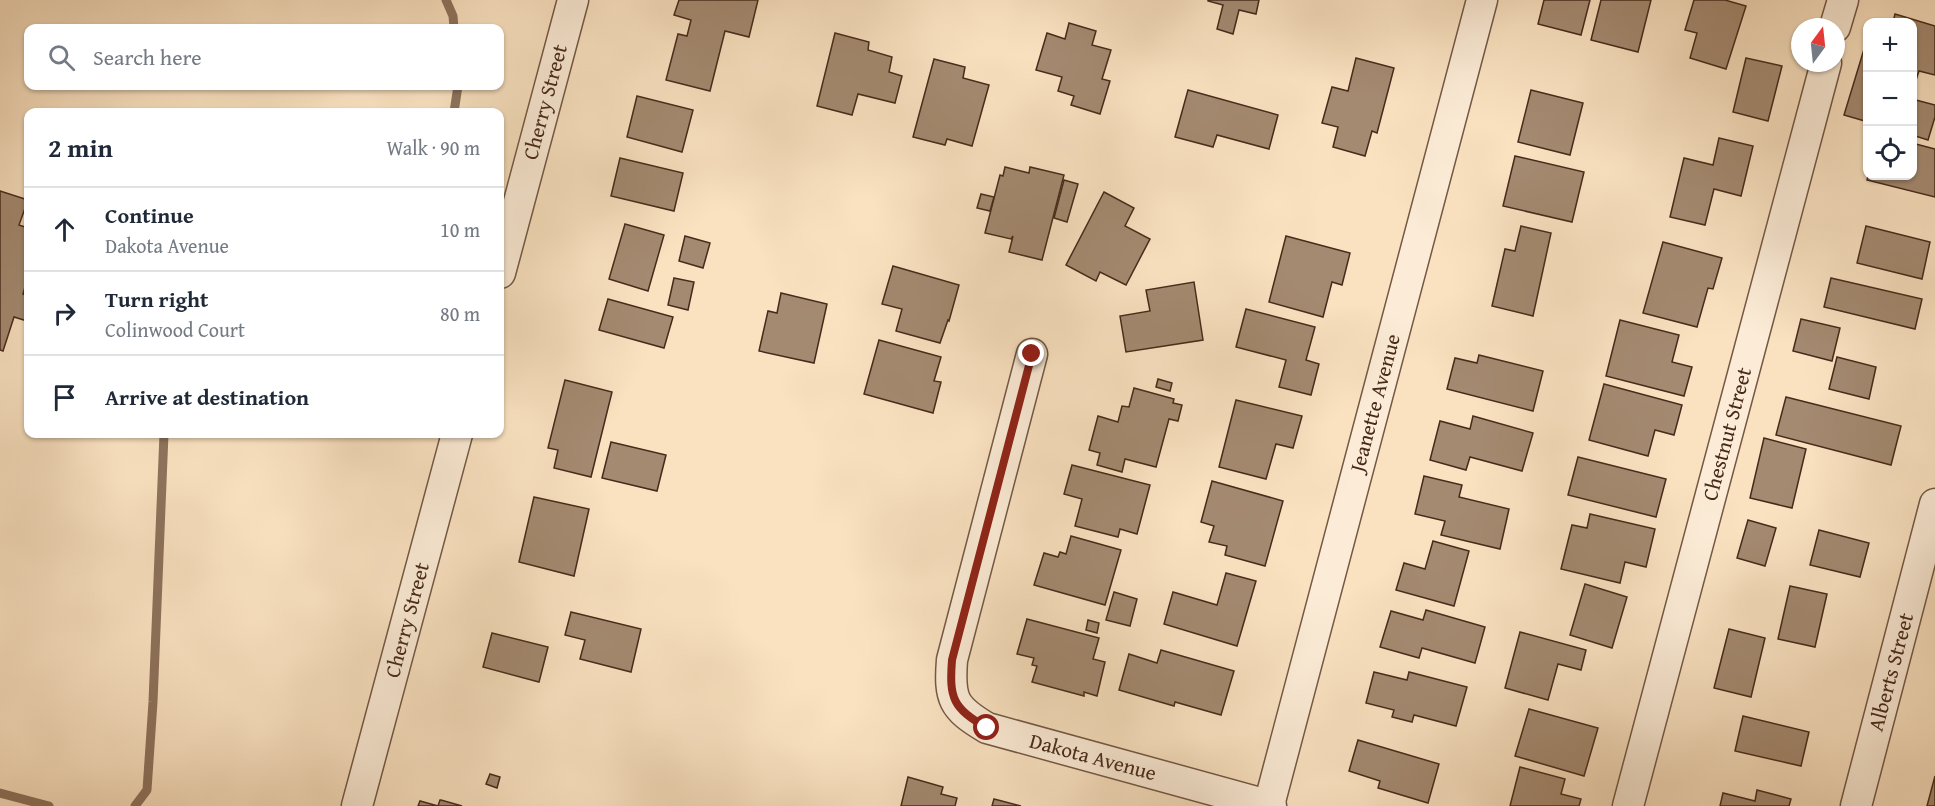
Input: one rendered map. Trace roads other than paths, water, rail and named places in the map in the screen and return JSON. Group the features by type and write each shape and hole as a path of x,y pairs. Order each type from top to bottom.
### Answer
{"street":[{"name":"Cherry Street","path":"504,258 573,0"},
{"name":"Jeanette Avenue","path":"1270,806 1482,0"},
{"path":"1838,18 1843,0"},
{"name":"Chestnut Street","path":"1628,806 1824,72"},
{"name":"Dakota Avenue","path":"1032,354 952,660 950,685 956,704 967,716 987,728 1270,806"},
{"name":"Cherry Street","path":"357,806 456,438"},
{"name":"Alberts Street","path":"1856,806 1935,504"}],"waterway":[{"path":"446,0 454,24"},
{"path":"455,108 457,90"},
{"path":"135,806 147,790 164,438"},
{"path":"0,793 49,806"}]}
